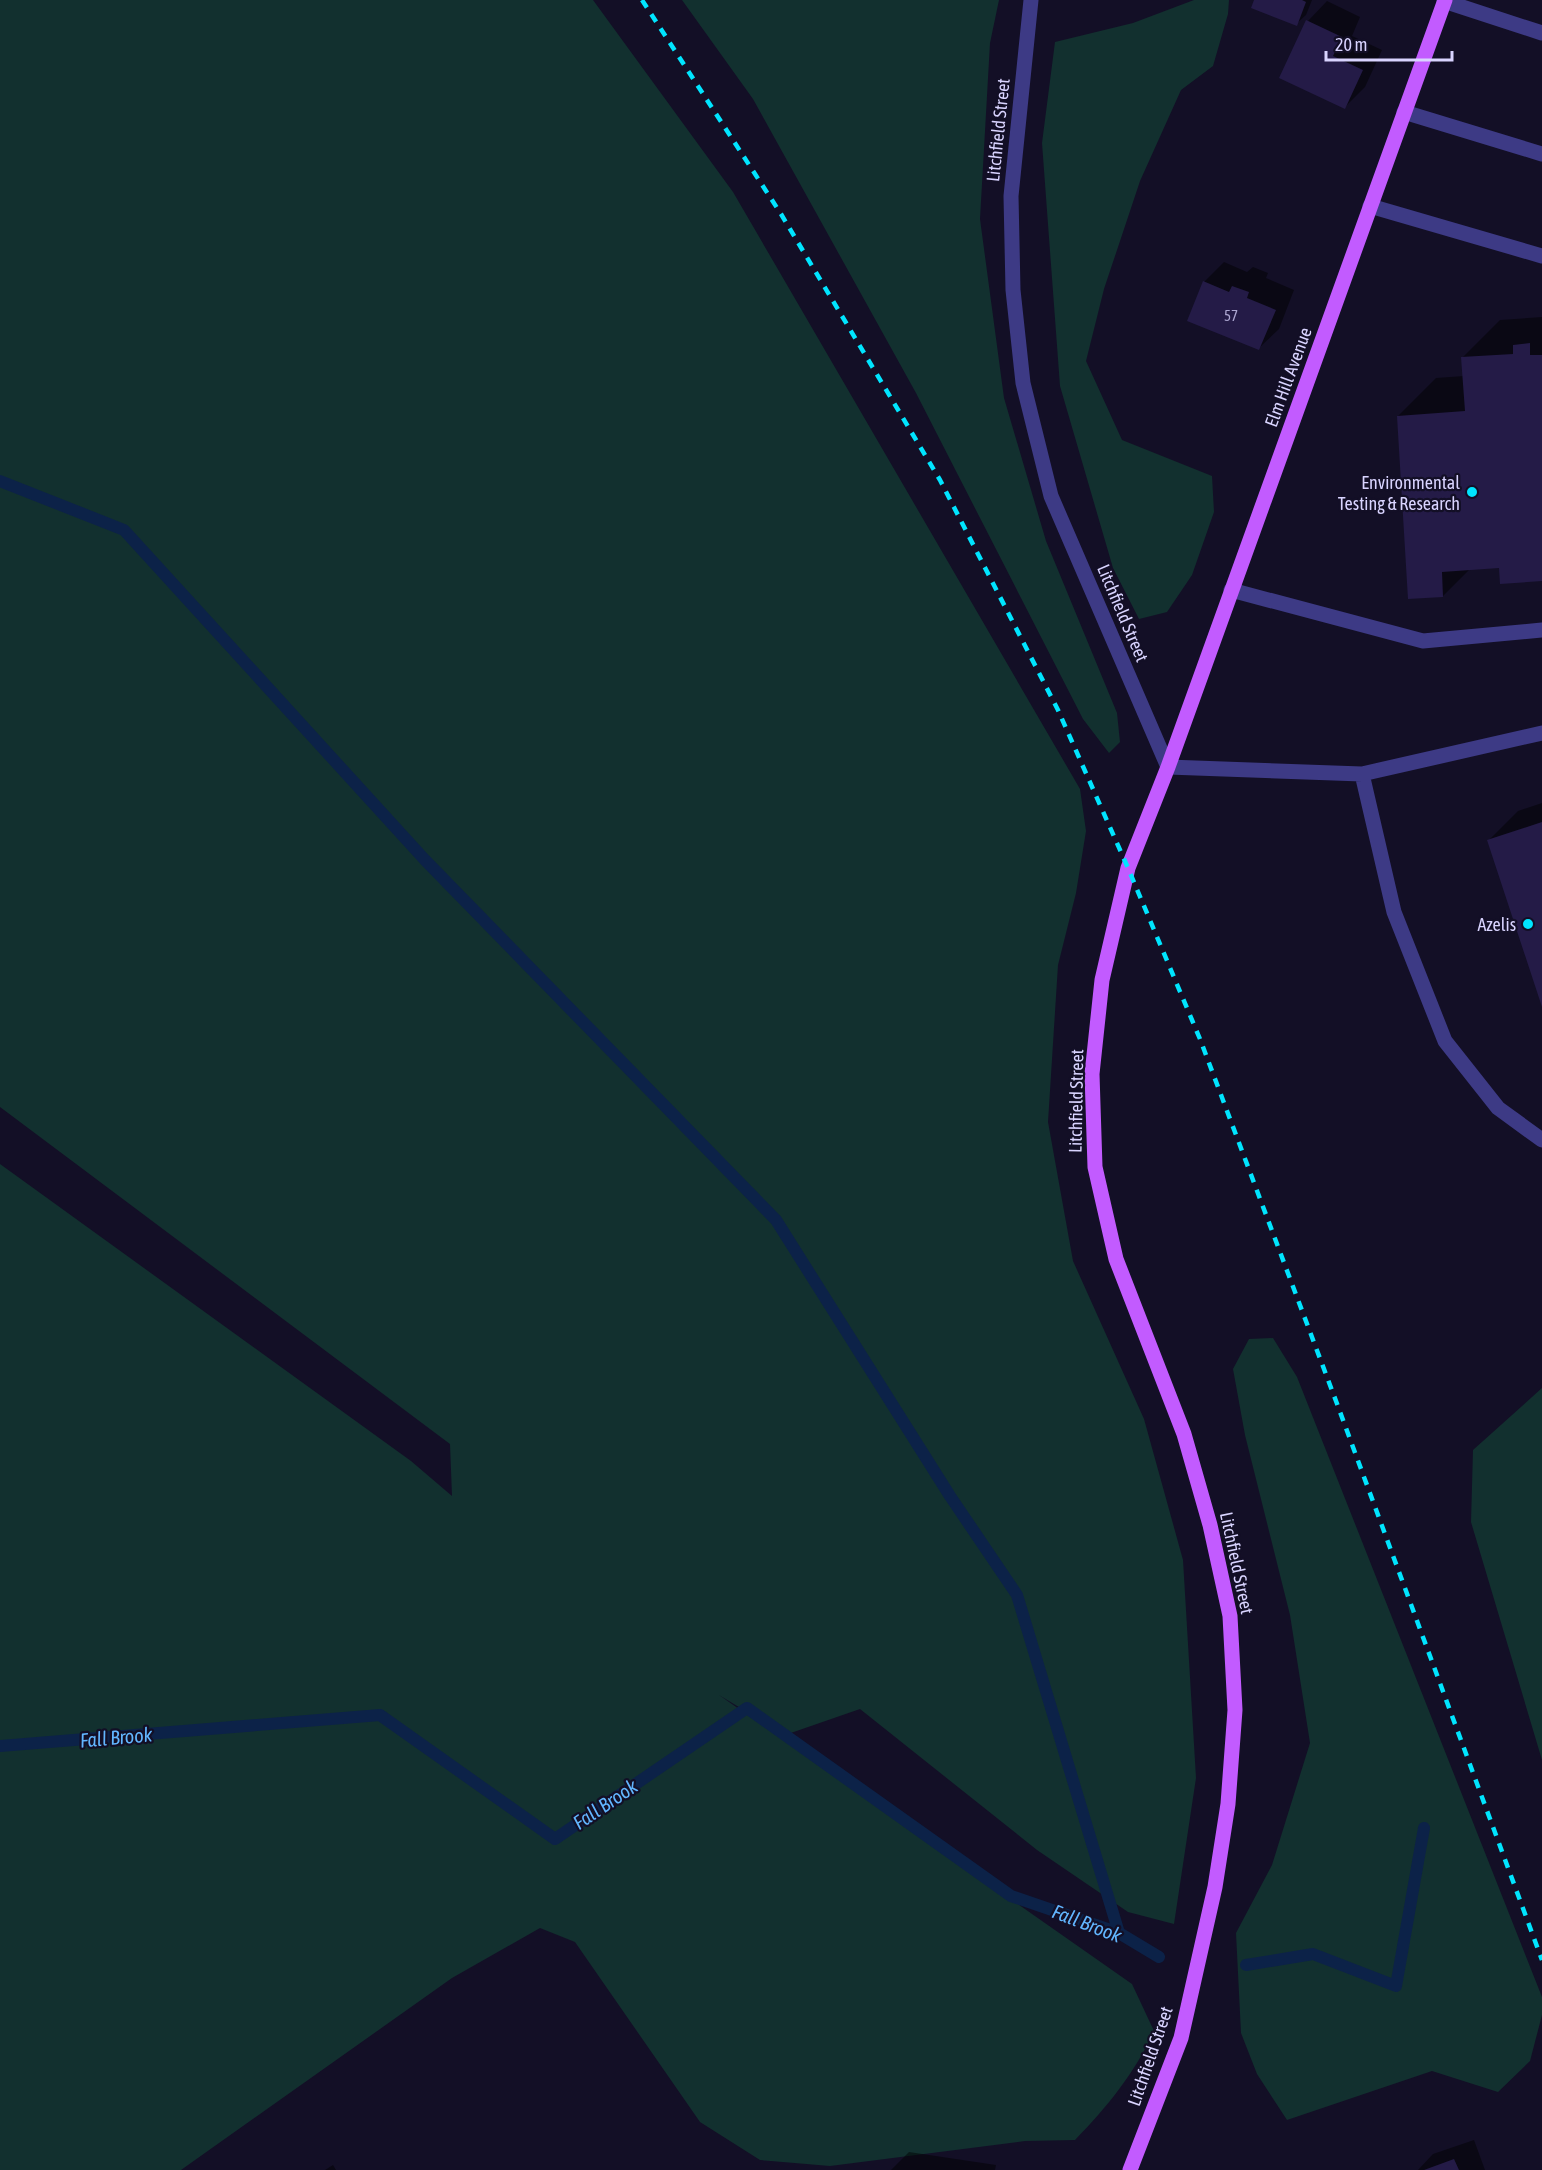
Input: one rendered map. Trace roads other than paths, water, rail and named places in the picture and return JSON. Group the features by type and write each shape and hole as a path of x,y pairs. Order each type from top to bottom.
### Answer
{"main road":[{"name":"Elm Hill Avenue","path":"1168,767 1444,0"},
{"name":"Litchfield Street","path":"1130,2170 1180,2038 1215,1887 1228,1804 1235,1710 1230,1616 1210,1524 1184,1434 1116,1259 1095,1167 1092,1074 1102,980 1128,868 1168,767"}],"street":[{"name":"Litchfield Street","path":"1031,0 1011,196 1013,290 1023,383 1051,496 1168,767"},
{"path":"1444,0 1542,33"},
{"path":"1404,112 1542,154"},
{"path":"1370,206 1542,256"},
{"path":"1232,590 1424,641 1542,630"},
{"path":"1168,767 1362,774 1542,733"},
{"path":"1362,774 1394,912 1445,1041 1498,1108 1542,1140"}],"waterway":[{"path":"0,481 124,530 425,860 776,1220 950,1496 1017,1595 1119,1933"},
{"name":"Fall Brook","path":"0,1746 380,1715 555,1839 747,1708 1011,1896 1119,1933 1159,1957"},
{"name":"Fall Brook","path":"1246,1965 1313,1954 1396,1986 1424,1828"}],"railway":[{"path":"642,0 781,214 940,480 1058,710 1200,1039 1542,1960"}],"place":[{"name":"Environmental Testing & Research","path":"1472,492"},
{"name":"Azelis","path":"1528,924"}]}
